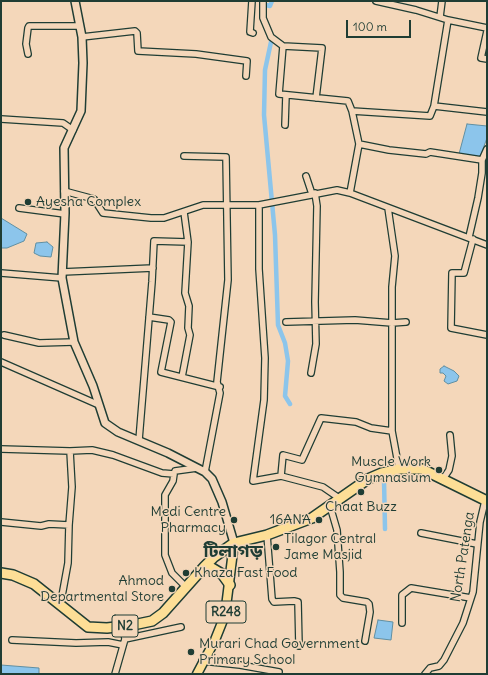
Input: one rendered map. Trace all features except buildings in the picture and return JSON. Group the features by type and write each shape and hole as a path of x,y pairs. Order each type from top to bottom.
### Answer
{"highway":[{"name":"N2","path":"1,573 12,575 34,584 88,627 106,628 123,626 152,621 164,613 214,557 234,544 312,518 368,479 399,469 422,470 486,501"},
{"path":"204,568 212,568 222,574 230,585"}],"main road":[{"name":"R248","path":"197,674 202,661 215,640 225,614 230,585 234,544"}],"street":[{"path":"75,1 82,37 83,63 81,111 64,148 65,214 62,275 74,342 93,386 105,423 118,432 139,440 205,472 212,479 222,502 234,544"},
{"path":"252,1 250,32 253,34"},
{"path":"263,1 263,18 271,37 283,46 322,48 316,98"},
{"path":"376,1 387,2 448,20 487,28"},
{"path":"440,17 442,1"},
{"path":"352,111 430,116 434,106 448,20"},
{"path":"28,54 26,44 28,28 30,26 80,26"},
{"path":"82,37 135,31 137,33 138,51 196,54 247,61 246,76"},
{"path":"487,32 481,58 487,59"},
{"path":"283,46 279,94 348,101 352,111 358,144 350,193"},
{"path":"285,125 286,94"},
{"path":"434,106 487,112"},
{"path":"1,119 63,123 73,130"},
{"path":"358,144 389,150 426,154 430,152 482,160"},
{"path":"487,149 482,160 479,192 464,273 452,273 451,328 487,335"},
{"path":"184,156 226,156 228,280 217,382 220,387 205,472"},
{"path":"306,176 317,206 316,344 311,373"},
{"path":"64,191 94,199 103,213 117,216 164,218 203,205 258,205 337,190 350,193 487,245"},
{"path":"258,205 259,269 265,358 264,400 252,479 255,482 281,476 323,487 339,498"},
{"path":"19,208 65,214"},
{"path":"388,208 395,256 392,323 392,431 399,469"},
{"path":"182,377 190,336 188,328 189,306 186,293 188,242 184,212"},
{"path":"139,440 154,241 188,242"},
{"path":"1,273 62,275 153,268"},
{"path":"149,317 171,321 161,370 163,372 220,387"},
{"path":"286,322 355,320 392,323 406,322"},
{"path":"4,335 39,343 74,342"},
{"path":"1,362 99,405"},
{"path":"281,476 283,455 302,460 321,418 356,422 371,428 392,431"},
{"path":"443,479 448,470 452,456 450,435"},
{"path":"1,449 70,451 92,450 113,454 162,473 174,474"},
{"path":"58,602 62,596 67,570 72,487 70,451"},
{"path":"186,587 172,573 165,555 165,495 173,482 175,471 198,468"},
{"name":"North Patenga","path":"425,674 430,668 439,666 444,660 463,623 471,598 477,544 486,501"},
{"path":"330,506 337,530 340,594 343,598 367,602 369,604 370,612 365,641"},
{"path":"1,522 41,526 49,524 69,525"},
{"path":"421,533 477,544"},
{"path":"266,534 272,599 274,602 298,602 300,646"},
{"path":"402,623 402,595 411,588 471,598"},
{"path":"115,674 124,642 123,626"},
{"path":"12,640 76,643 124,642 181,627"},
{"path":"202,661 240,665 279,672"}],"water":[{"path":"467,124 487,126 487,138 480,157 459,154"},
{"path":"1,218 27,234 24,241 7,248 1,248"},
{"path":"47,242 53,247 51,257 40,256 34,253 36,243"},
{"path":"444,366 454,371 459,376 457,381 448,384 444,381 446,376 443,373 440,373 440,369"},
{"path":"378,620 393,622 391,640 374,638"},
{"path":"1,665 39,668 39,674 1,674"}],"waterway":[{"path":"266,5 270,6 272,1"},
{"path":"271,42 265,70 264,115 275,235 278,325 285,343 288,361 285,396 290,404"},
{"path":"384,479 385,529"}],"place":[{"name":"Ayesha Complex","path":"28,202"},
{"name":"Muscle Work Gymnasium","path":"439,470"},
{"name":"Chaat Buzz","path":"361,492"},
{"name":"Medi Centre Pharmacy","path":"234,520"},
{"name":"16ANA","path":"319,520"},
{"name":"Tilagor Central Jame Masjid","path":"276,547"},
{"name":"Khaza Fast Food","path":"186,573"},
{"name":"Ahmod Departmental Store","path":"172,589"},
{"name":"Murari Chad Government Primary School","path":"191,652"}],"district":[{"name":"টিলাগড়","path":"233,552"}]}
